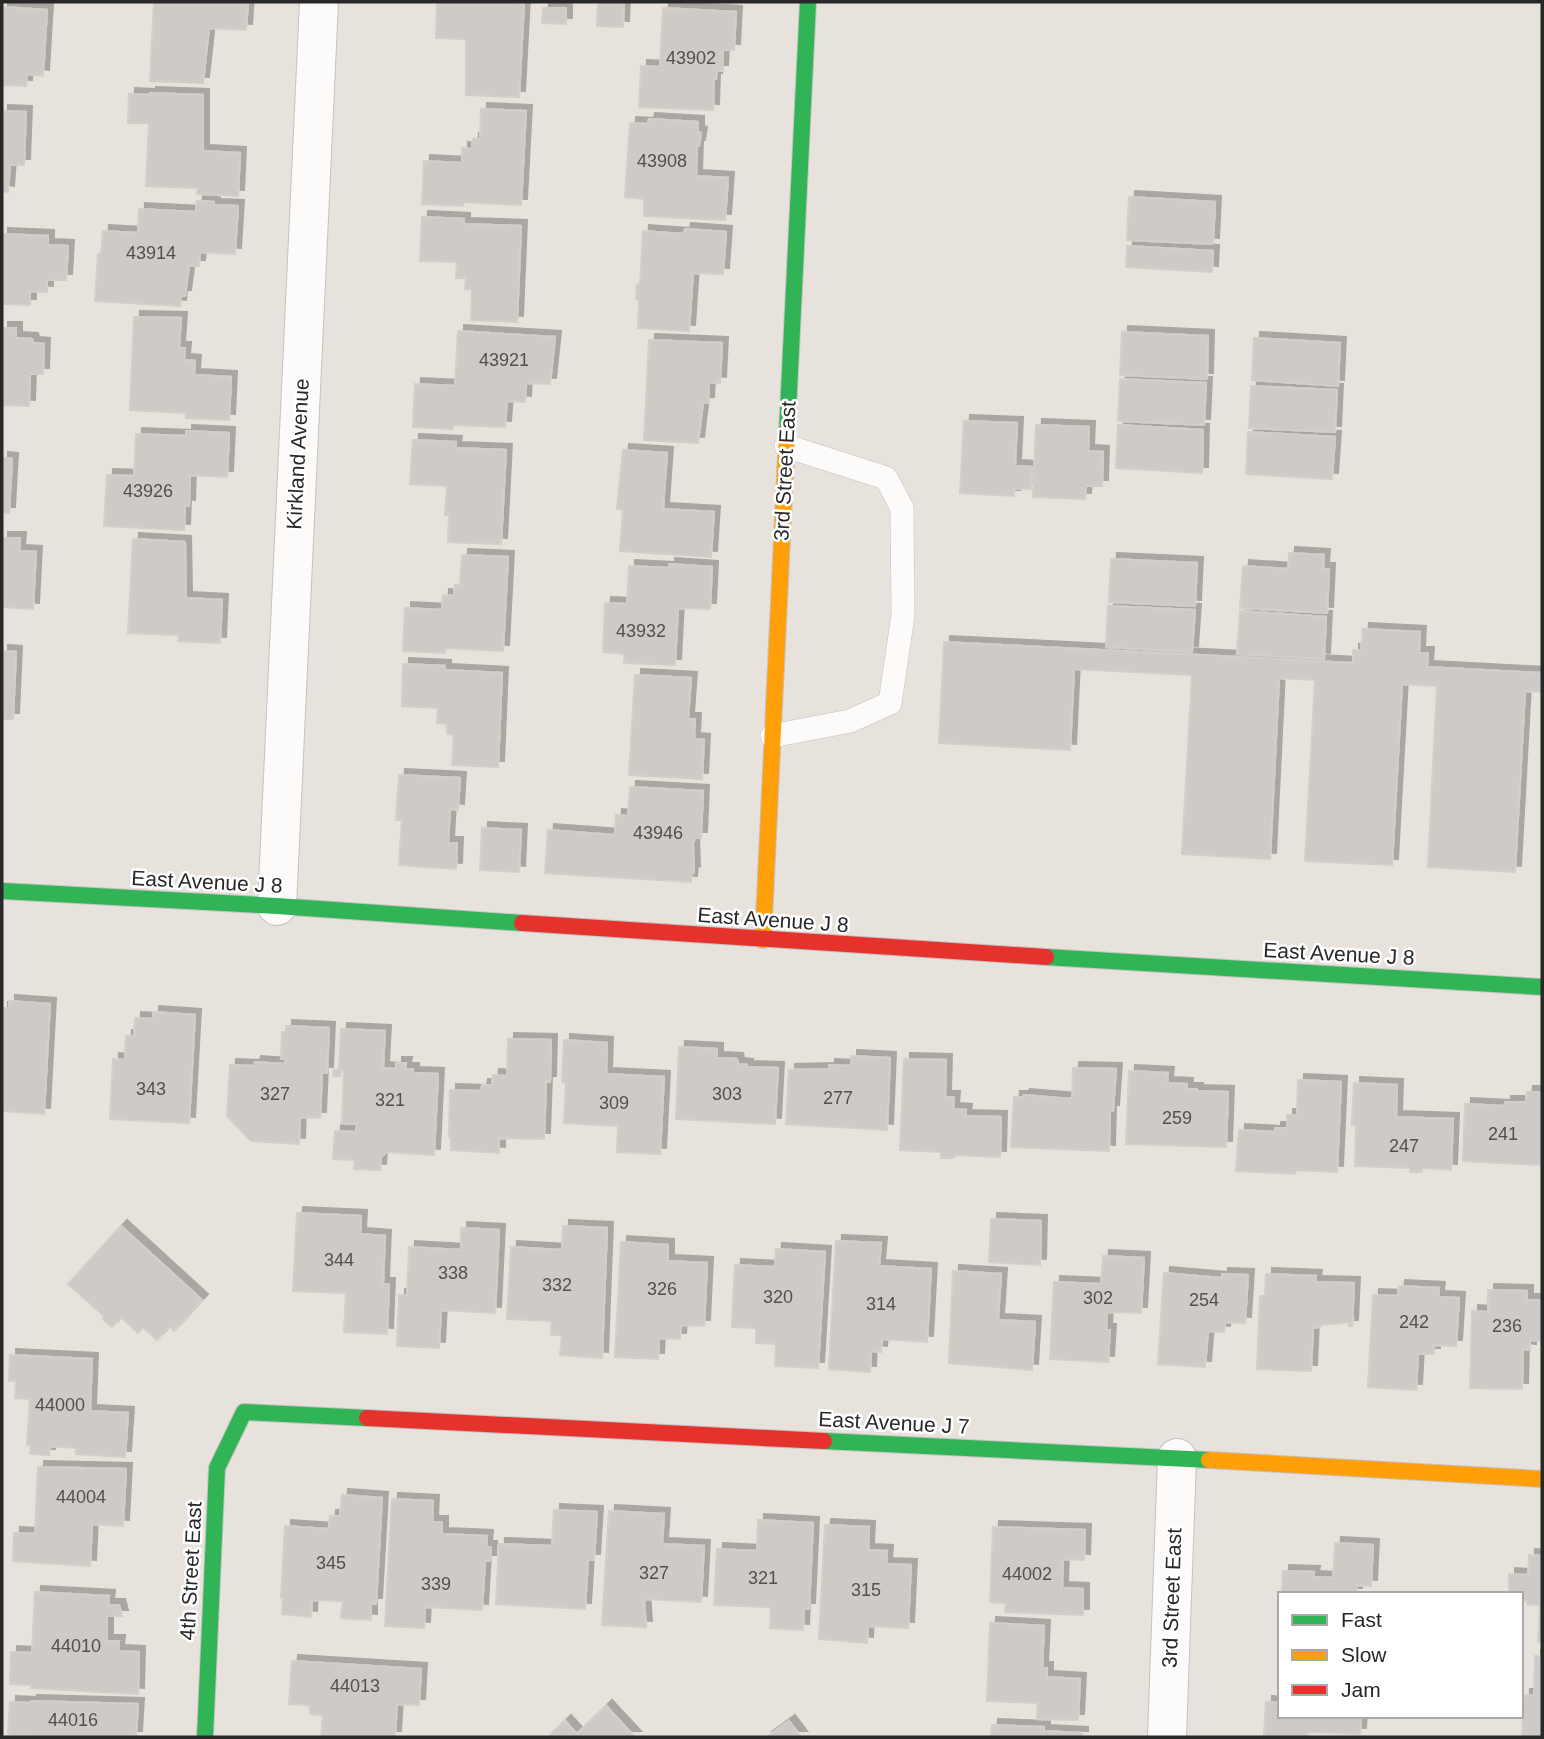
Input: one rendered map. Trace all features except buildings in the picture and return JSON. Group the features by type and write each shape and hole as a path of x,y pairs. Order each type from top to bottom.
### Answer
{"street":[{"name":"Kirkland Avenue","path":"277,906 319,2"},
{"name":"3rd Street East","path":"763,940 808,2"},
{"name":"East Avenue J 8","path":"2,891 277,906 763,940 1542,987"},
{"name":"East Avenue J 7","path":"244,1412 1177,1458 1542,1479"},
{"name":"4th Street East","path":"205,1737 217,1468 244,1412"},
{"name":"3rd Street East","path":"1167,1737 1177,1458"}],"lane":[{"path":"772,736 850,721 890,703 903,615 902,508 886,478 786,446"}],"traffic: fast":[{"path":"787,432 808,2"},
{"path":"2,891 522,923"},
{"path":"1046,957 1542,987"},
{"path":"205,1737 217,1468 244,1412 367,1418"},
{"path":"824,1441 1209,1460"}],"traffic: slow":[{"path":"763,940 787,432"},
{"path":"1209,1460 1542,1479"}],"traffic: jam":[{"path":"522,923 1046,957"},
{"path":"367,1418 824,1441"}]}
